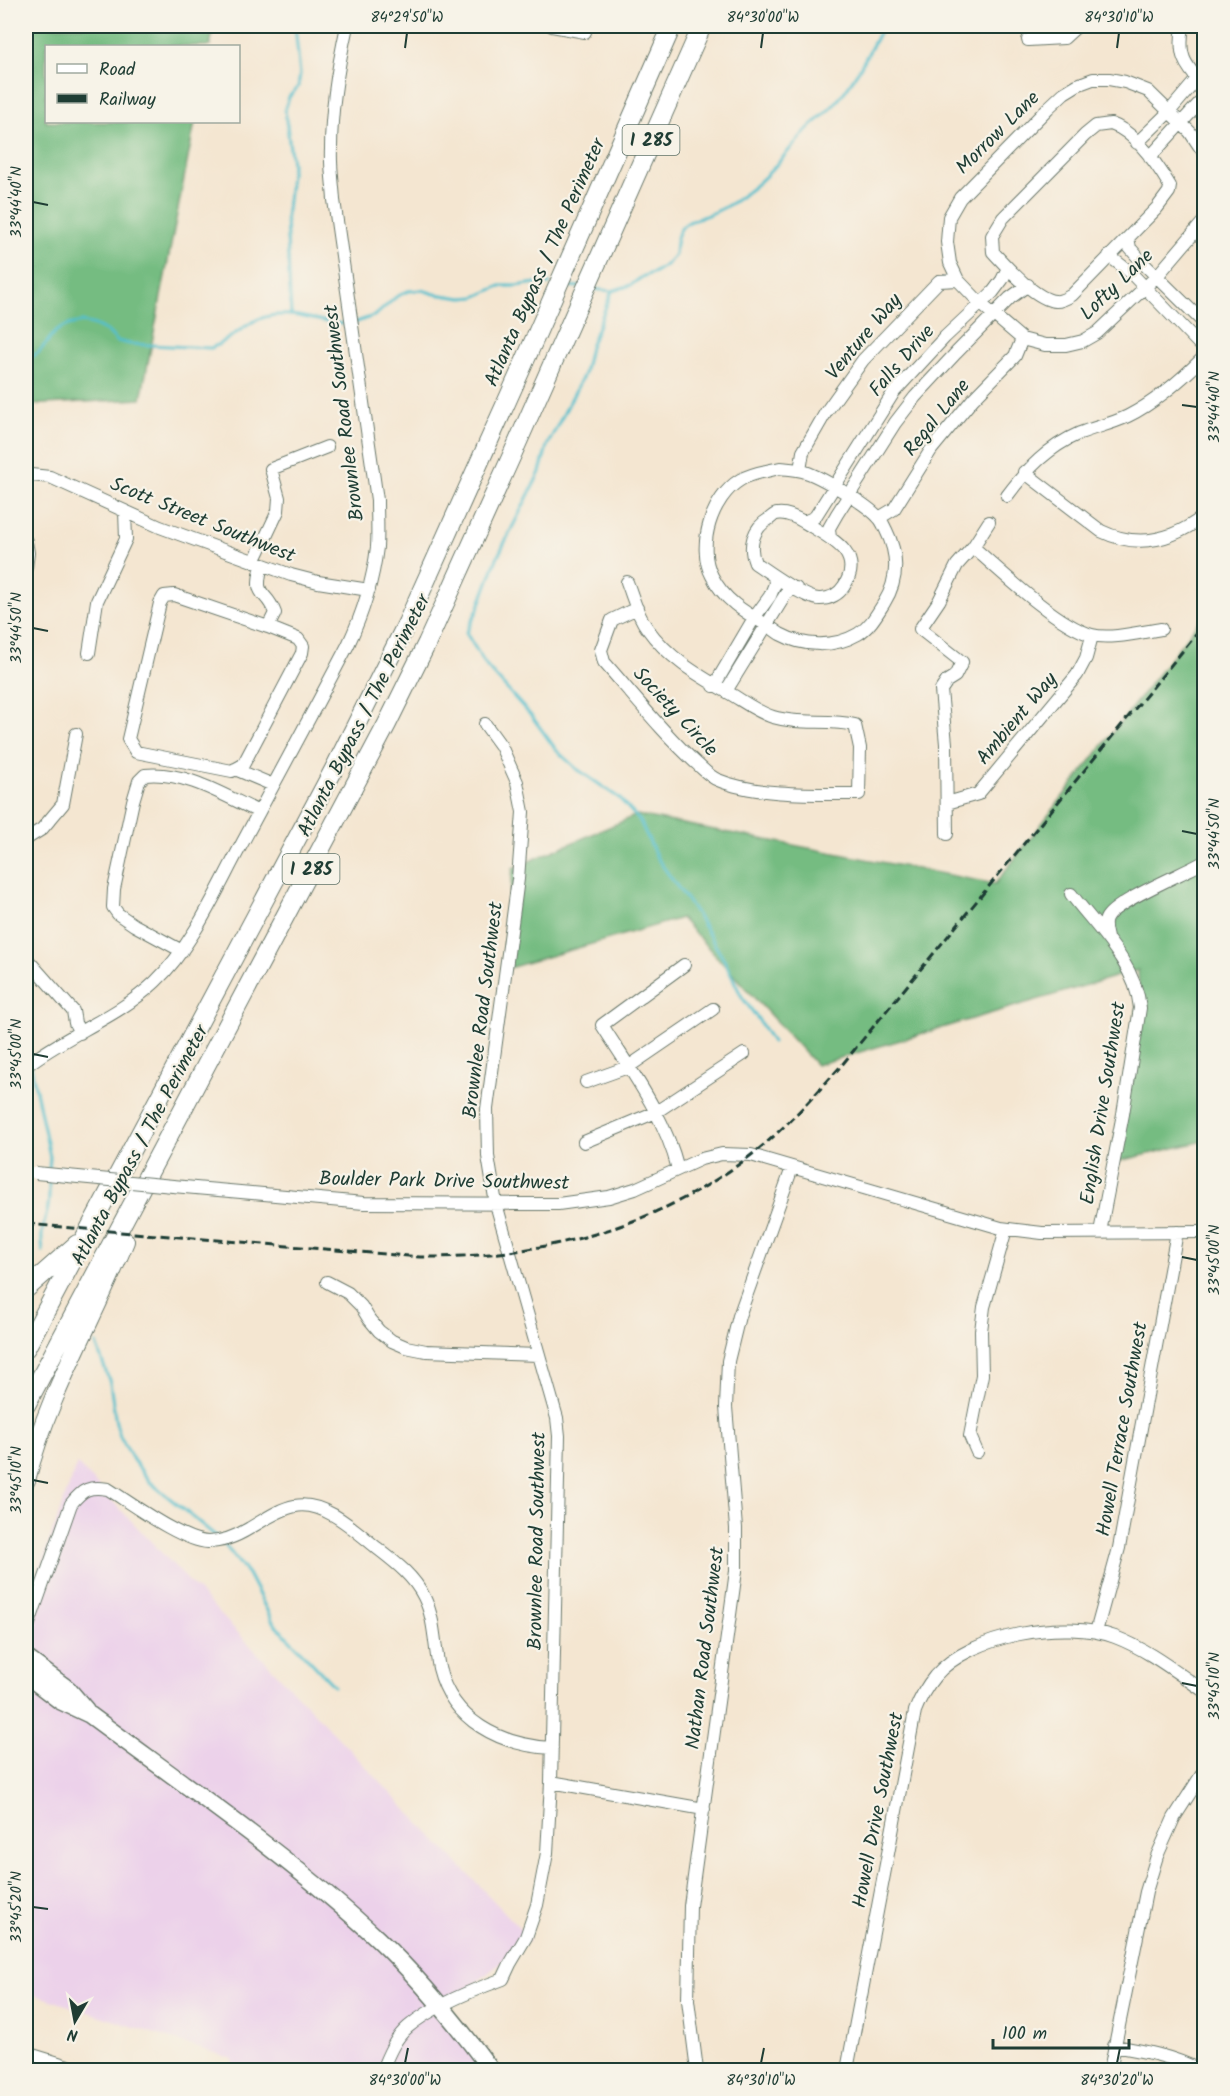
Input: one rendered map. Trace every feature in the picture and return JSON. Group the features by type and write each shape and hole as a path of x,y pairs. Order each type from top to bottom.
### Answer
{"highway":[{"name":"Atlanta Bypass / The Perimeter","path":"26,1348 334,769 436,560 672,26"},
{"name":"Atlanta Bypass / The Perimeter","path":"26,1405 387,724 436,622 702,26"},
{"path":"26,1480 34,1447 51,1400 114,1268 160,1155"},
{"path":"26,1289 85,1237"}],"main road":[{"path":"26,1658 68,1689 90,1715"},
{"path":"26,1675 60,1701 90,1715 314,1883 379,1940 441,2006 491,2070"}],"street":[{"name":"Brownlee Road Southwest","path":"26,1066 45,1051 131,1003 157,980 182,951 259,812 348,645 361,616 369,590 377,545 377,500 353,342 330,152 336,79 347,26"},
{"path":"552,26 585,32"},
{"path":"1028,40 1064,38 1077,26"},
{"path":"1137,143 1202,80 1185,62 1180,47 1183,26"},
{"name":"Morrow Lane","path":"981,304 958,280 950,262 947,242 949,217 960,198 1064,93 1094,79 1125,82 1148,92 1180,124"},
{"path":"1150,157 1204,98"},
{"path":"1111,124 1121,127 1150,157 1170,186 1169,192 1157,208 1072,295 1057,302 1043,297 1008,268 993,252 992,236 1004,218 1096,126 1111,124"},
{"path":"1180,124 1190,132 1204,153"},
{"name":"Lofty Lane","path":"981,304 1022,339 1045,345 1066,345 1083,341 1103,328 1143,287 1156,277 1204,221"},
{"path":"1128,238 1130,248 1156,277 1204,323"},
{"path":"1109,256 1130,272 1204,348"},
{"name":"Falls Drive","path":"804,522 815,517 894,392 945,337 981,304 1002,280 1008,268"},
{"name":"Venture Way","path":"800,470 803,452 826,412 863,360 939,281 958,280"},
{"name":"Falls Drive","path":"830,538 829,528 895,423 956,353 1018,291 1028,285"},
{"name":"Regal Lane","path":"879,518 894,509 931,450 974,399 1015,356 1022,339"},
{"path":"1007,496 1024,472 1049,450 1080,433 1127,417 1148,404 1204,357"},
{"path":"268,627 275,613 271,604 260,592 258,563 278,511 279,498 271,469 327,447"},
{"path":"771,470 800,470 835,487 879,518 891,541 896,561 896,573 888,596 869,626 848,639 832,644 817,645 796,641 754,618 727,597 711,575 705,547 709,523 720,500 740,480 771,470"},
{"path":"1024,472 1101,531 1114,538 1134,541 1157,540 1185,529 1204,516"},
{"name":"Scott Street Southwest","path":"26,477 31,475 50,477 160,527 258,563 318,582 369,590"},
{"path":"89,653 98,601 126,539 125,511"},
{"path":"777,514 792,515 830,538 850,556 850,571 837,595 821,600 809,597 774,576 755,563 751,554 753,537 760,524 777,514"},
{"path":"990,522 973,547 1051,613 1092,636 1161,629"},
{"path":"26,541 28,553 26,568"},
{"name":"Ambient Way","path":"947,834 941,690 947,681 955,676 962,662 920,629 939,601 957,565 973,547"},
{"path":"720,689 754,618 770,596 774,576"},
{"name":"Society Circle","path":"627,582 646,627 659,643 695,674 772,717 814,723 855,725 860,748 859,794 781,793 715,780 675,743 604,662 601,650 612,620 637,608"},
{"path":"720,689 768,625 787,592 796,588"},
{"path":"174,595 268,627 298,639 303,646 302,653 243,765 235,769 232,771 136,752 129,739 157,614 164,596 174,595"},
{"name":"Ambient Way","path":"947,803 978,794 1077,675 1086,658 1092,636"},
{"name":"Brownlee Road Southwest","path":"382,2070 392,2049 408,2028 466,1993 503,1979 526,1937 537,1905 547,1853 552,1748 559,1436 557,1418 496,1204 488,1156 487,1109 518,879 523,812 517,782 501,746 485,724"},
{"path":"26,839 42,829 63,804 76,734"},
{"path":"235,769 273,785"},
{"path":"182,951 134,925 118,914 113,907 114,889 139,781 145,775 157,774 195,781 259,812"},
{"path":"1108,942 1104,924 1106,917 1112,911 1151,888 1204,862"},
{"name":"English Drive Southwest","path":"1071,894 1121,959 1139,995 1140,1008 1123,1114 1100,1232"},
{"path":"26,958 74,1011 75,1023 80,1033"},
{"path":"678,1169 672,1144 656,1112 602,1025 684,965"},
{"path":"585,1082 628,1067 713,1009"},
{"path":"584,1142 656,1112 744,1054"},
{"name":"Boulder Park Drive Southwest","path":"31,1172 364,1203 558,1204 609,1197 635,1189 701,1159 736,1153 751,1155 1006,1228 1042,1233 1204,1232"},
{"name":"Nathan Road Southwest","path":"697,2070 688,2000 690,1906 736,1571 736,1528 726,1407 728,1362 739,1316 792,1168"},
{"path":"977,1452 970,1436 982,1375 981,1331 984,1307 1006,1228"},
{"name":"Howell Terrace Southwest","path":"1096,1632 1119,1548 1177,1232"},
{"path":"327,1282 348,1293 361,1306 379,1331 392,1341 406,1347 426,1351 539,1355"},
{"path":"26,1632 70,1504 80,1492 94,1487 108,1489 188,1538 207,1542 239,1535 283,1510 296,1506 312,1506 327,1511 367,1540 402,1568 419,1586 430,1612 443,1681 451,1698 463,1714 479,1728 498,1738 539,1748 552,1748"},
{"name":"Howell Drive Southwest","path":"847,2070 915,1711 923,1692 936,1674 949,1664 986,1644 1007,1637 1044,1631 1076,1630 1114,1637 1133,1646 1204,1691"},
{"path":"1110,2070 1146,1892 1156,1856 1174,1818 1204,1772"},
{"path":"551,1782 704,1809"},
{"path":"1114,2046 1184,2062 1198,2070"},
{"path":"26,2054 81,2070"}],"shaded area":[{"path":"77,1464 530,1939 446,2007 492,2070 232,2070 233,2059 26,1992 26,1604"}],"green space":[{"path":"26,26 214,26 210,45 45,45 45,123 195,123 141,399 26,405"},
{"path":"1204,615 1204,1141 1111,1163 1139,997 1138,970 816,1065 681,918 502,970 513,868 637,815 995,884"}],"waterway":[{"path":"291,315 286,218 292,164 285,110 289,97 298,87 300,74 295,26"},
{"path":"592,289 612,291 631,285 666,265 675,255 678,234 686,224 729,205 764,178 805,132 838,100 857,73 883,26"},
{"path":"354,323 376,315 396,297 408,291 422,290 462,298 475,297 500,286 550,284"},
{"path":"566,286 580,287"},
{"path":"612,291 590,347 584,374 547,446 540,472 497,558 478,609 466,633 487,667 533,718 557,751 577,769 619,798 640,821 657,858 696,913 724,960 742,997 772,1042"},
{"path":"26,361 39,352 56,331 82,322 95,325 107,331 117,341 130,344 211,348 253,322 270,316 293,315 348,324"},
{"path":"26,1054 29,1061"},
{"path":"31,1067 50,1157 49,1170"},
{"path":"43,1251 42,1235 49,1203 49,1176"},
{"path":"96,1344 110,1383 120,1436 133,1460 150,1482 217,1537"},
{"path":"224,1544 248,1574 273,1622 334,1686"}],"railway":[{"path":"26,1224 420,1257 464,1256 552,1245 594,1234 675,1203 713,1181 763,1146 820,1089 1204,625"}]}
